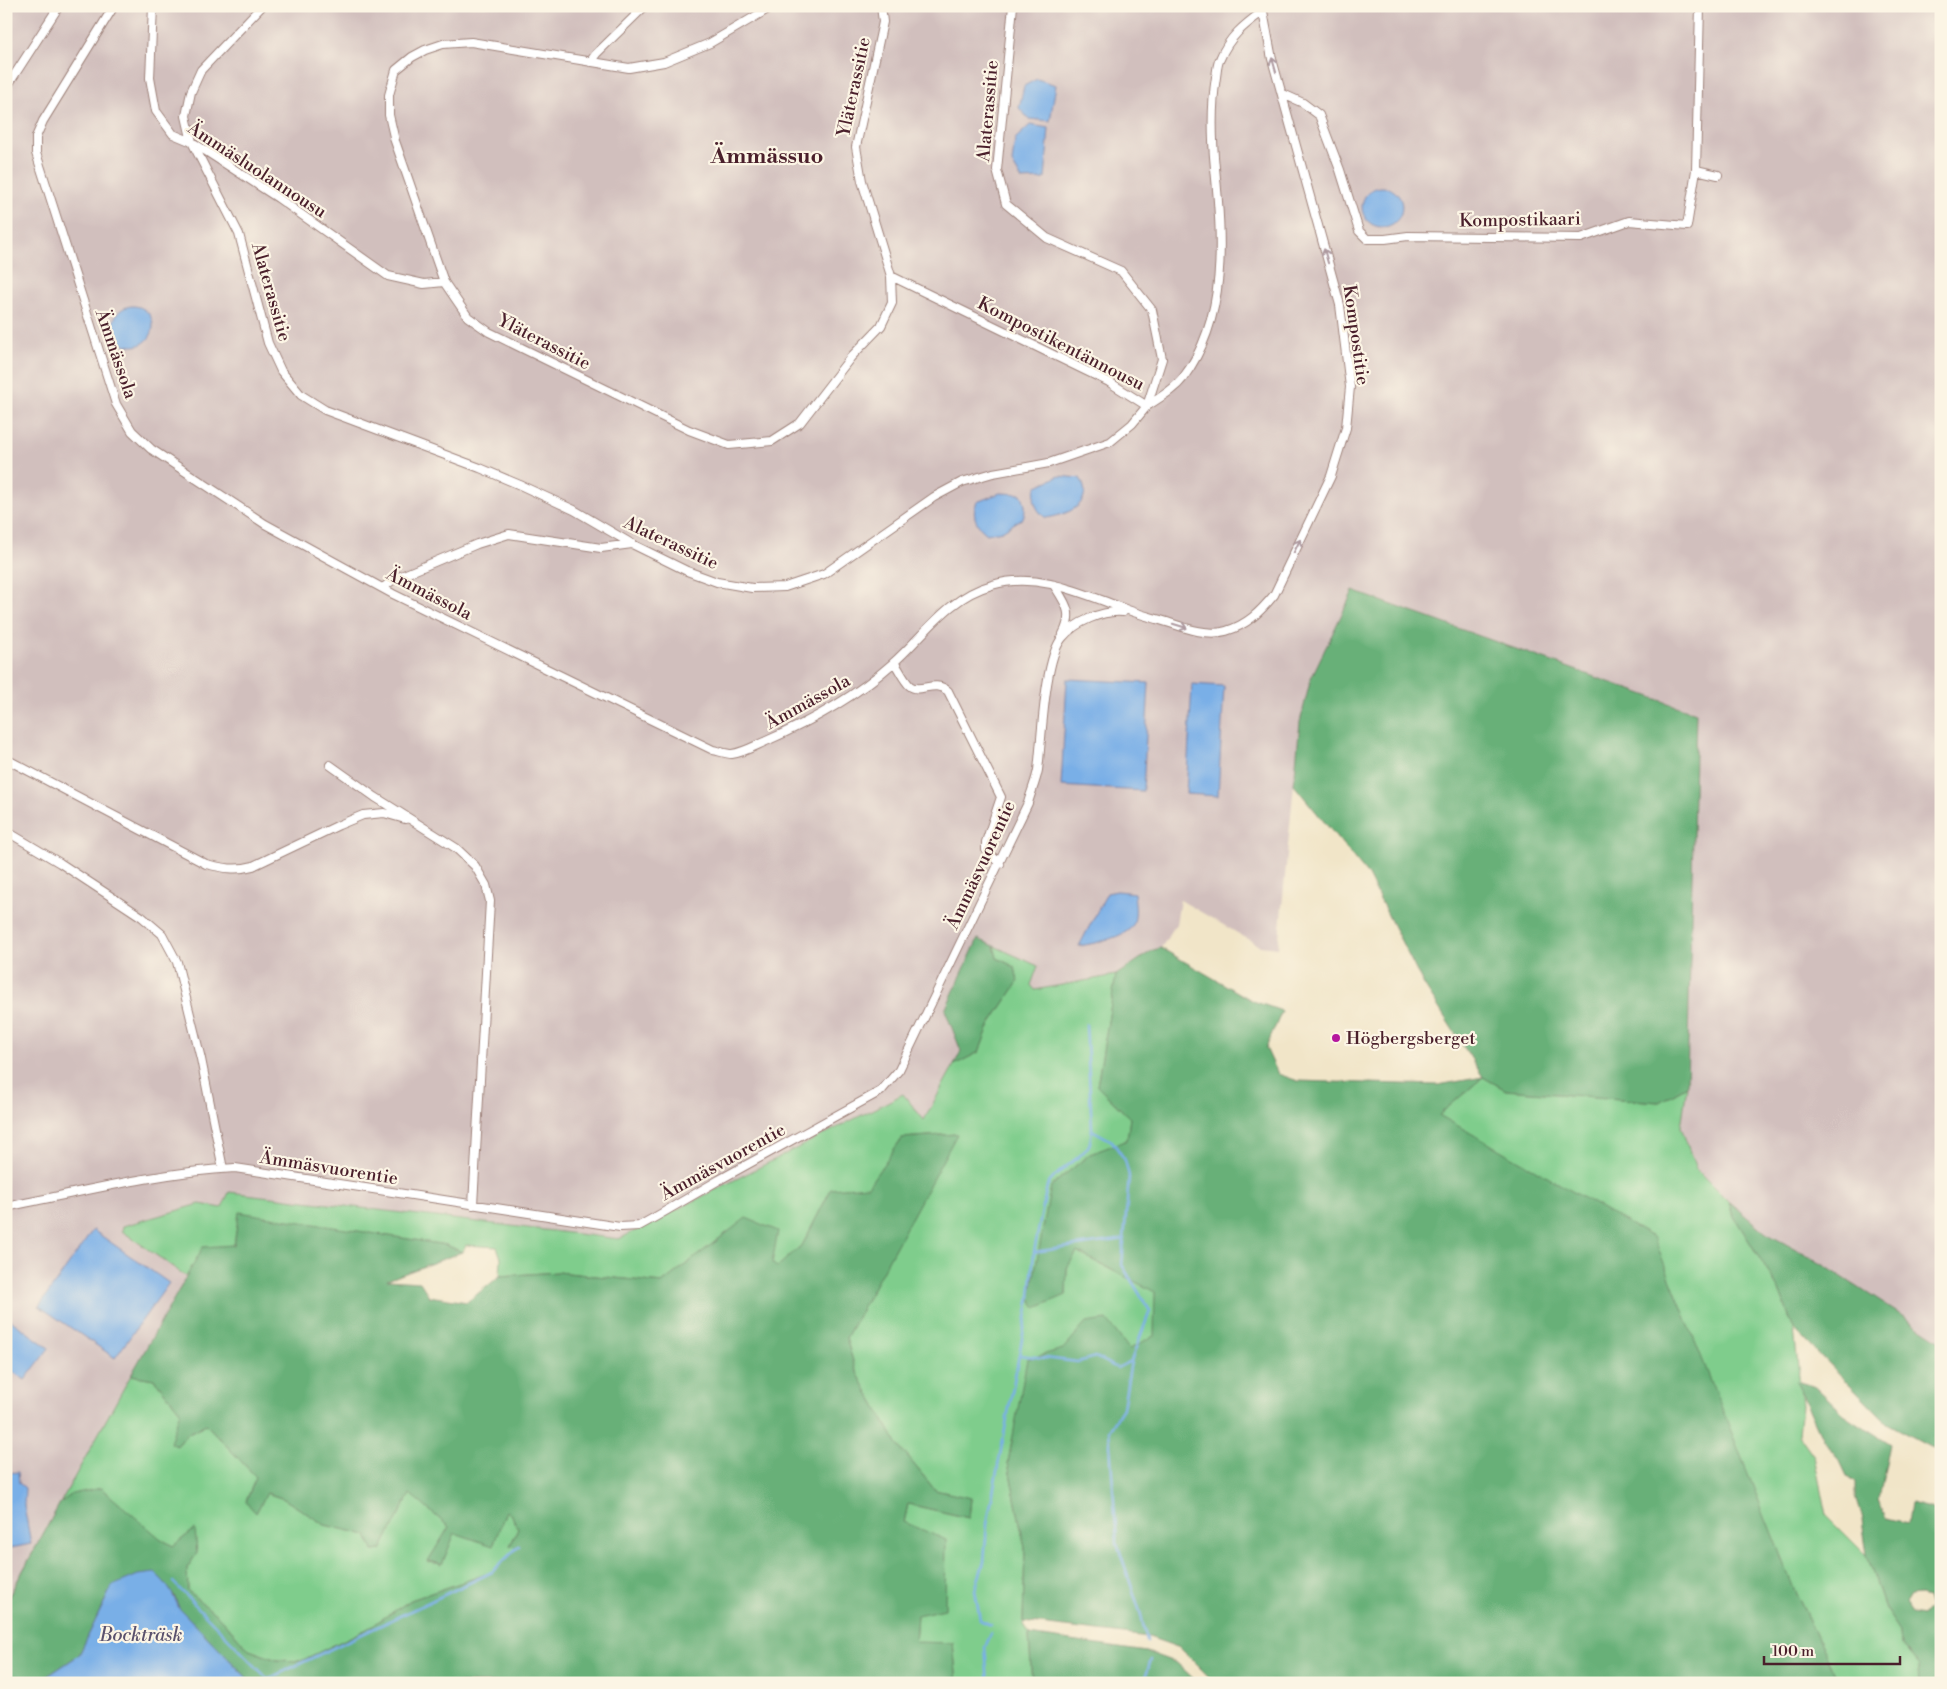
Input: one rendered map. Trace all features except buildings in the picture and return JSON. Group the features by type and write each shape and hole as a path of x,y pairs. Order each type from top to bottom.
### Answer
{"street":[{"path":"6,88 59,6"},
{"name":"Ämmässola","path":"114,6 43,121 36,136 36,153 116,404 132,431 151,449 265,524 383,588 713,750 733,754 793,730 862,689 894,662 944,611 958,600 975,591 992,585 1031,580 1054,585 1134,612"},
{"name":"Ämmäsluolannousu","path":"153,6 150,78 156,111 173,134 192,142 278,198 388,276 424,284 444,282"},
{"name":"Alaterassitie","path":"262,6 201,70 191,92 186,116 192,142 239,234 268,343 281,371 301,395 325,410 480,468 520,485 574,510 632,544 687,571 717,582 752,588 785,587 824,574 934,498 962,482 993,473 1049,463 1110,442 1132,424 1147,406 1162,359 1152,310 1121,271 1047,238 1006,204 997,170 1013,6"},
{"path":"590,62 645,6"},
{"name":"Yläterassitie","path":"773,6 710,43 664,62 629,68 472,42 443,44 412,56 396,70 389,95 389,114 395,141 444,282 468,317 489,332 688,430 729,445 772,441 800,423 851,357 881,326 892,303 891,276 862,181 856,147 883,22 881,6"},
{"name":"Kompostikaari","path":"1283,94 1303,103 1319,115 1340,170 1359,231 1367,239 1408,236 1581,238 1629,221 1687,226 1696,170 1700,6"},
{"name":"Kompostikentännousu","path":"891,276 1091,373 1147,406 1163,395 1182,379 1198,353 1210,322 1217,294 1221,250 1220,215 1211,132 1214,91 1219,60 1231,37 1262,9"},
{"name":"Kompostitie","path":"1134,612 1197,631 1224,632 1244,624 1261,611 1274,595 1332,476 1343,438 1350,387 1340,305 1272,59 1262,9"},
{"path":"1696,170 1718,175"},
{"path":"383,588 394,579 477,544 509,534 601,548 632,544"},
{"name":"Ämmäsvuorentie","path":"6,1207 152,1178 234,1168 620,1227 639,1226 880,1091 899,1070 1028,803 1037,772 1050,668 1055,651 1068,624 1069,616 1064,600 1054,585"},
{"path":"1061,638 1074,627 1099,615 1112,611 1134,612"},
{"path":"894,662 910,686 918,688 937,685 944,687 948,691 1001,797 986,842 986,850 1000,864"},
{"path":"6,759 206,864 230,869 241,870 253,866 363,815 384,813 412,820"},
{"path":"330,764 456,848 476,866 486,885 490,901 473,1205"},
{"path":"6,831 126,906 162,934 178,962 201,1059 223,1169"}],"shaded area":[{"path":"6,6 1941,6 1941,74 1938,92 1941,103 1941,1341 1822,1264 1766,1233 1729,1202 1696,1169 1681,1127 1687,1086 1696,713 1354,591 1300,722 1278,948 1260,946 1180,900 1176,924 1161,948 1153,950 1116,975 1034,990 1031,985 961,1052 924,1121 902,1094 619,1239 229,1192 196,1262 6,1602"}],"green space":[{"path":"1353,591 1696,713 1687,1086 1659,1102 1506,1090 1483,1077 1421,980 1367,874 1294,785 1300,722 1311,678"},
{"path":"978,939 994,946 997,958 1015,967 1018,982 990,1024 979,1052 954,1065 961,1051 945,1010"},
{"path":"994,946 1038,966 1031,985 1035,990 1116,975 1097,1086 1130,1118 1127,1141 1090,1154 1051,1186 1066,1295 1067,1268 1077,1252 1119,1274 1134,1157 1192,1412 1012,1440 1008,1463 1025,1548 1023,1622 1029,1635 1032,1683 957,1683 953,1643 915,1643 917,1615 904,1523 908,1504 969,1518 971,1499 935,1490 897,1444 856,1371 846,1338 956,1134 902,1138 868,1187 831,1189 803,1244 777,1268 729,1231 662,1283 558,1272 500,1276 501,1258 497,1247 466,1245 462,1252 446,1245 239,1213 234,1245 203,1248 187,1277 122,1231 123,1226 200,1204 222,1208 229,1192 619,1239 903,1094 924,1120 954,1065 979,1052 990,1024 1018,982 1015,967 997,958"},
{"path":"1161,948 1253,1001 1282,1011 1266,1048 1278,1074 1298,1081 1438,1085 1483,1077 1439,1115 1654,1238 1794,1589 1839,1683 1215,1683 1180,1648 1149,1637 1023,1622 1025,1548 1008,1463 1027,1359 1063,1349 1086,1323 1107,1320 1129,1349 1154,1336 1155,1292 1077,1252 1067,1268 1066,1295 1036,1308 1030,1297 1051,1186 1090,1154 1127,1140 1130,1118 1097,1086 1116,975 1153,950"},
{"path":"1483,1077 1506,1090 1659,1102 1687,1086 1681,1127 1696,1169 1729,1202 1732,1213 1779,1290 1794,1329 1802,1405 1799,1435 1814,1456 1826,1515 1867,1556 1885,1609 1900,1631 1901,1646 1918,1666 1919,1683 1839,1683 1794,1589 1439,1115"},
{"path":"957,1134 846,1338 856,1371 897,1444 935,1490 971,1498 969,1518 908,1504 904,1522 946,1540 945,1609 917,1615 915,1642 953,1643 957,1683 252,1683 179,1608 174,1595 112,1586 79,1655 46,1677 43,1683 6,1683 6,1602 60,1503 72,1494 101,1488 161,1539 173,1546 195,1529 197,1553 187,1568 188,1591 219,1617 249,1650 277,1660 301,1661 367,1629 411,1600 492,1572 519,1547 510,1546 518,1529 512,1516 506,1511 493,1546 455,1533 442,1564 428,1561 449,1527 410,1494 381,1550 373,1551 367,1535 325,1525 284,1499 267,1493 256,1513 246,1502 256,1477 206,1424 187,1434 177,1446 170,1443 180,1411 154,1379 131,1375 203,1247 234,1245 239,1212 446,1245 462,1252 387,1280 420,1282 429,1296 467,1302 500,1276 558,1272 662,1283 746,1218 778,1231 772,1263 777,1267 803,1244 831,1189 868,1186 902,1138"},
{"path":"1729,1202 1766,1233 1822,1264 1941,1341 1941,1452 1887,1423 1794,1329 1779,1290 1732,1213"},
{"path":"131,1375 154,1379 180,1411 178,1445 187,1434 206,1424 256,1477 246,1501 256,1513 266,1493 284,1499 325,1525 367,1535 374,1551 381,1550 410,1493 449,1527 428,1562 442,1564 454,1533 506,1511 512,1516 518,1529 510,1546 519,1546 492,1572 411,1600 367,1629 301,1661 277,1660 249,1650 219,1617 188,1591 187,1568 197,1553 194,1530 173,1546 161,1539 155,1573 138,1575 79,1655 46,1677 43,1683 6,1683 6,1601"},
{"path":"1796,1381 1816,1387 1844,1414 1890,1444 1879,1499 1887,1518 1907,1523 1910,1503 1941,1511 1941,1638 1934,1640 1933,1654 1936,1668 1941,1667 1941,1683 1919,1683 1918,1666 1901,1646 1900,1631 1885,1609 1867,1556 1862,1519 1855,1497 1855,1482 1847,1476 1839,1459 1823,1440","holes":["1920,1595 1927,1597 1930,1607 1923,1616 1912,1614 1905,1604 1910,1596"]},
{"path":"1029,1635 1147,1652 1177,1663 1198,1683 1032,1683"}],"water":[{"path":"1037,79 1056,85 1050,121 1029,119 1019,108 1024,86"},
{"path":"1030,125 1049,128 1045,179 1022,180 1012,163 1015,139"},
{"path":"1386,187 1393,190 1399,196 1402,207 1401,215 1393,224 1386,227 1378,227 1371,224 1363,215 1362,203 1365,196 1374,188"},
{"path":"137,306 144,309 150,315 153,326 152,334 144,343 137,346 129,346 122,343 114,334 113,322 116,315 125,307"},
{"path":"1059,476 1080,478 1084,487 1084,495 1077,507 1062,514 1046,518 1035,504 1035,490 1037,486"},
{"path":"1000,493 1021,494 1024,500 1025,512 1023,518 1002,531 987,534 977,524 974,511 975,506 977,502"},
{"path":"1067,679 1149,683 1143,791 1061,786"},
{"path":"1192,684 1224,686 1218,796 1186,794"},
{"path":"1117,891 1134,893 1135,913 1133,925 1117,936 1079,946 1107,893"},
{"path":"93,1230 169,1283 115,1358 39,1306"},
{"path":"6,1317 49,1348 25,1380 6,1367"},
{"path":"18,1472 19,1483 25,1488 24,1505 31,1544 6,1549 6,1473"},
{"name":"Bockträsk","path":"155,1573 169,1589 179,1608 252,1683 43,1683 46,1677 79,1655 112,1586 138,1575"}],"waterway":[{"path":"991,1625 980,1620 975,1590 984,1562 987,1524 1030,1297 1034,1252 1047,1186 1057,1174 1086,1150 1091,1139 1086,1024"},
{"path":"1092,1130 1112,1141 1125,1160 1129,1176 1122,1265 1150,1311 1131,1361 1123,1408 1109,1430 1117,1543 1141,1615 1147,1641"},
{"path":"1034,1252 1125,1239"},
{"path":"1019,1355 1078,1362 1095,1357 1117,1368 1131,1361"},
{"path":"173,1582 268,1679 492,1572 519,1546"},
{"path":"988,1683 985,1647 991,1634"},
{"path":"1143,1683 1151,1660"}],"place":[{"name":"Högbergsberget","path":"1336,1038"}],"district":[{"name":"Ämmässuo","path":"767,156"}]}
